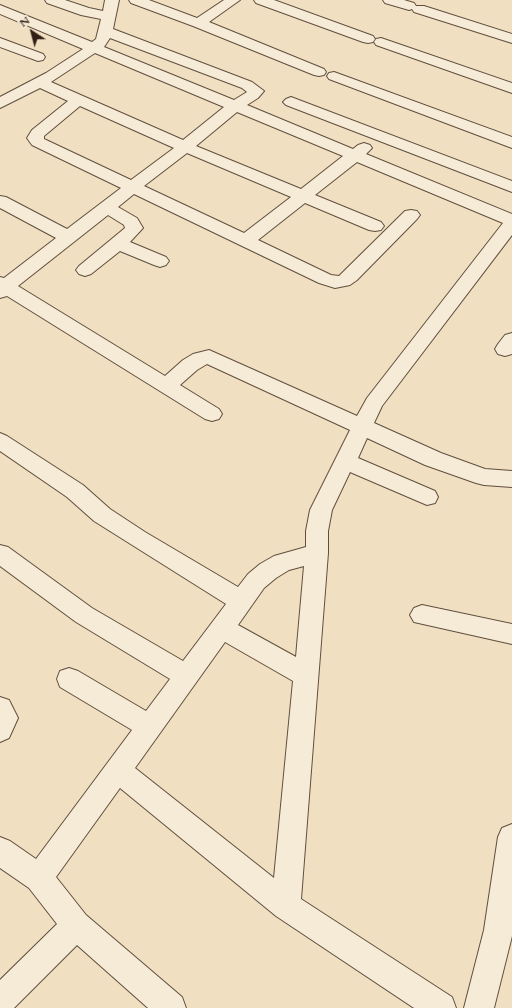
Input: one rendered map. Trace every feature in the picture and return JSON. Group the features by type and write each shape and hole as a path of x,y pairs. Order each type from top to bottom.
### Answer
{"street":[{"path":"52,0 86,12 107,24 253,88 256,91 253,95 236,106 185,147 2,287 212,414"},
{"path":"0,103 39,82 94,48 102,41 112,0"},
{"path":"136,0 198,23 319,72"},
{"path":"198,23 233,0"},
{"path":"261,0 512,88"},
{"path":"390,0 512,39"},
{"path":"0,8 512,221 374,404 344,461 321,510 317,531 317,553 286,906"},
{"path":"0,42 38,57"},
{"path":"0,58 17,49"},
{"path":"334,76 512,143"},
{"path":"39,82 185,147 374,226"},
{"path":"78,100 38,133 35,138 38,142 334,282 344,281 351,276 411,215"},
{"path":"291,102 512,188"},
{"path":"245,241 378,136"},
{"path":"0,201 68,236"},
{"path":"85,270 118,244 134,228 131,222 107,207"},
{"path":"118,244 160,261"},
{"path":"166,386 190,365 200,359 209,357 217,359 433,459 484,477 512,479"},
{"path":"0,441 74,491 102,515 241,601"},
{"path":"344,461 427,497"},
{"path":"39,878 256,581 268,571 282,563 317,553"},
{"path":"0,554 84,614 186,676"},
{"path":"422,615 512,634"},
{"path":"222,628 306,675"},
{"path":"69,679 149,727"},
{"path":"0,708 5,718 0,730"},
{"path":"118,770 286,906 441,1008"},
{"path":"479,1008 499,930 511,847"},
{"path":"0,851 39,878 76,925 171,1008"},
{"path":"0,1001 76,925"}]}
